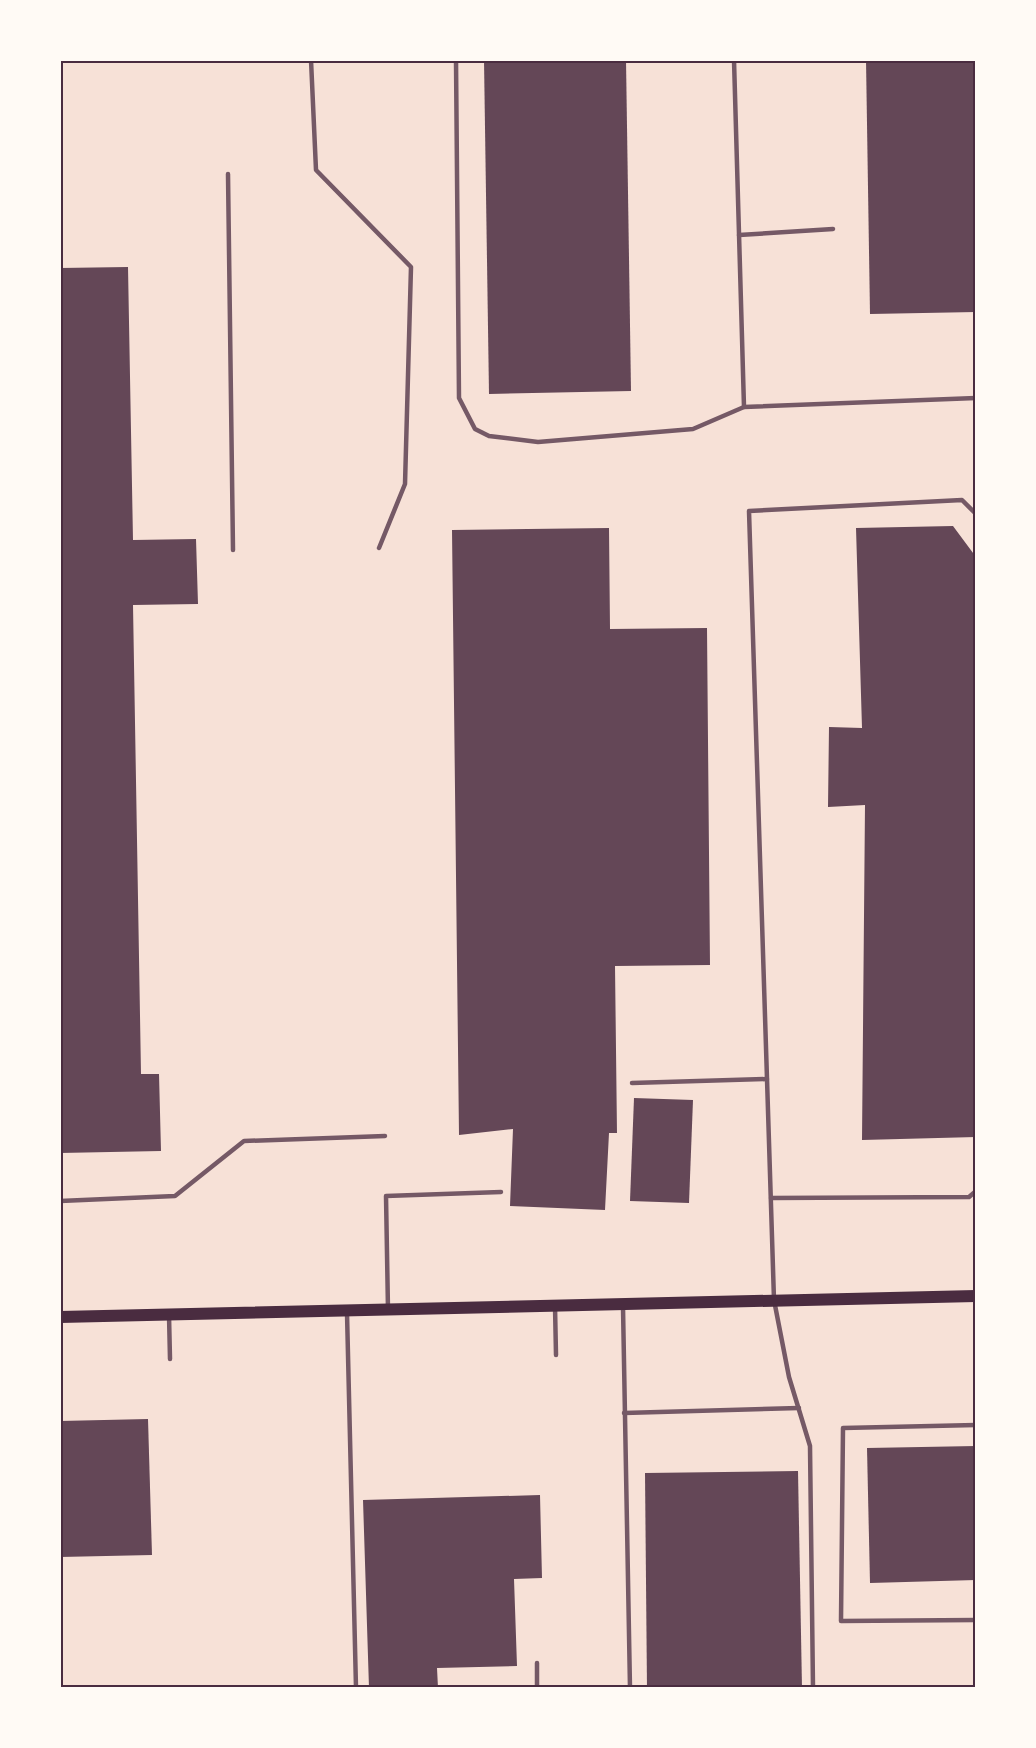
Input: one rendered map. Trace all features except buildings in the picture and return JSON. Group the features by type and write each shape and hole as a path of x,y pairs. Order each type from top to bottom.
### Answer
{"main road":[{"path":"60,1317 976,1296"}],"lane":[{"path":"311,60 316,170 411,267 405,484 379,548"},
{"path":"456,60 459,398 475,429 489,436 538,442 693,429 744,406 976,398"},
{"path":"734,60 744,406"},
{"path":"228,174 233,550"},
{"path":"739,235 833,229"},
{"path":"813,1688 810,1446 789,1377 774,1300 749,511 962,500 976,514"},
{"path":"632,1083 767,1079"},
{"path":"60,1201 175,1196 244,1142 385,1136"},
{"path":"771,1198 969,1197 976,1191"},
{"path":"388,1310 386,1196 501,1192"},
{"path":"622,1304 630,1688"},
{"path":"555,1306 556,1355"},
{"path":"347,1311 357,1688"},
{"path":"169,1315 170,1359"},
{"path":"624,1413 799,1408"},
{"path":"976,1425 843,1428 841,1621 976,1620"},
{"path":"537,1663 537,1688"}]}
